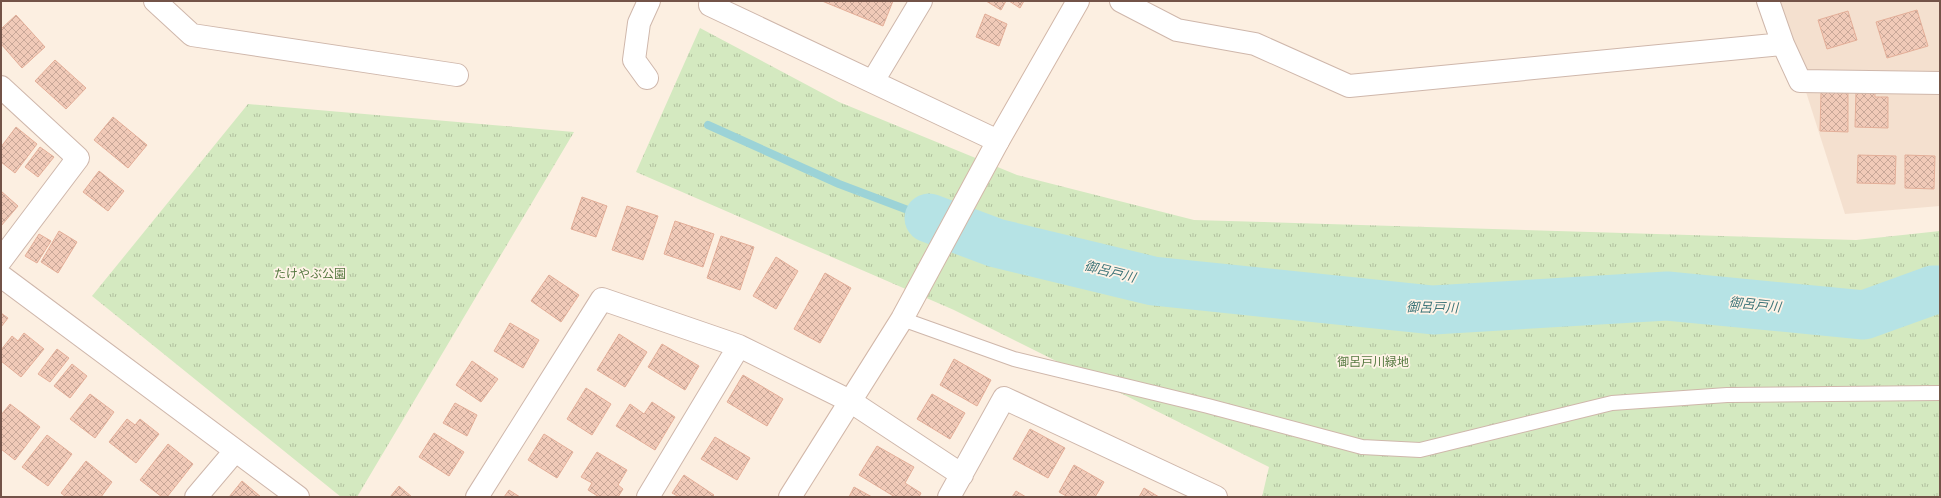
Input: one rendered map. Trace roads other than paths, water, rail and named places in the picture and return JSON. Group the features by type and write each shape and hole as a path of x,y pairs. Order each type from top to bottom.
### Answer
{"street":[{"path":"155,1 192,35 456,75"},
{"path":"646,78 634,60 639,22 649,1"},
{"path":"711,1 710,4 998,140"},
{"path":"873,81 921,1"},
{"path":"790,497 902,319 998,140 1078,1"},
{"path":"1121,1 1177,30 1255,44 1349,86 1782,44"},
{"path":"1768,1 1782,44 1800,81 1940,83"},
{"path":"1,87 78,158 1,260"},
{"path":"1,276 298,497"},
{"path":"477,497 602,299 739,346 850,402 962,475"},
{"path":"648,497 739,346"},
{"path":"949,497 1004,398 1216,497"},
{"path":"196,497 235,451"}],"lane":[{"path":"902,319 1014,359 1208,406 1362,447 1420,450 1612,403 1727,394 1940,394"}],"waterway":[{"path":"708,125 839,184 929,218"},
{"name":"御呂戸川","path":"929,218 996,243 1153,281 1433,310 1667,296 1864,315 1933,290 1940,290"}],"park label":[{"name":"たけやぶ公園","path":"310,273"},
{"name":"御呂戸川緑地","path":"1373,361"}]}
